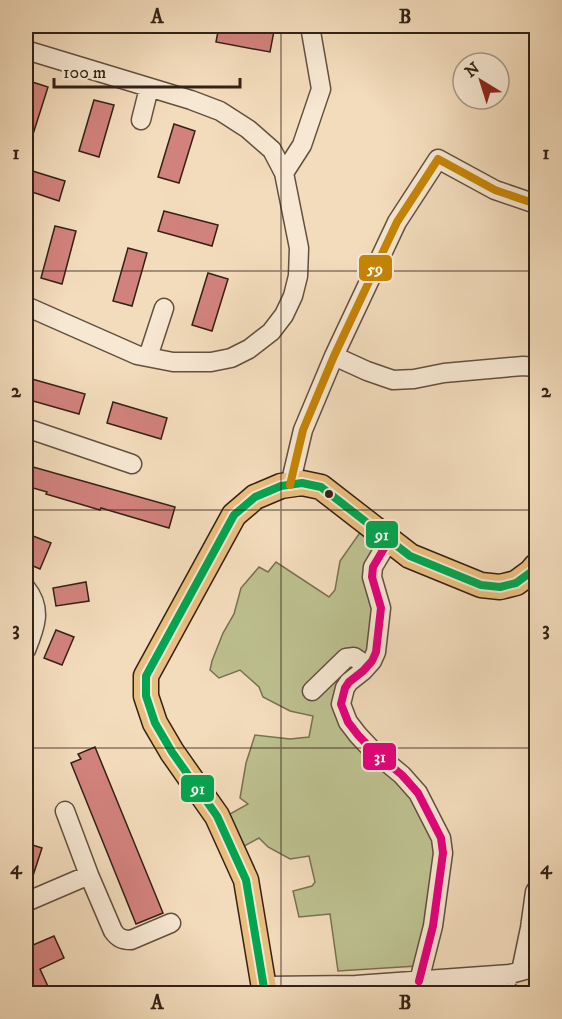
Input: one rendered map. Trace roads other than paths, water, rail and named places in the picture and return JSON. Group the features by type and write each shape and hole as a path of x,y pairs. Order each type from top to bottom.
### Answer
{"main road":[{"path":"265,990 246,880 217,816 172,752 155,723 146,696 146,675 234,516 255,497 281,486 302,483 321,487 410,556 481,585 500,587 516,583 537,566"}],"street":[{"path":"284,173 302,145 321,89 310,26"},
{"path":"26,50 220,111 248,129 272,150 284,173 299,248 298,276 293,296 284,315 271,332 249,349 231,358 211,362 173,362 137,355 26,306"},
{"path":"141,120 149,88"},
{"path":"290,484 303,430 334,356 397,222 438,159 495,189 537,204"},
{"path":"148,357 164,308"},
{"path":"334,356 393,380 414,379 444,373 523,366 537,367"},
{"path":"26,428 132,464"},
{"path":"389,540 373,567 372,577 381,608 376,652 372,661 345,688 342,704 348,722 364,742 414,788 441,838 443,853 433,926 419,981"},
{"path":"26,588 36,609 35,628 26,650"},
{"path":"312,692 346,658 354,657 367,666"},
{"path":"65,811 89,875 118,938 130,940 171,923"},
{"path":"26,902 89,875"},
{"path":"500,993 522,971 537,890"},
{"path":"265,990 419,981 522,971"}]}
